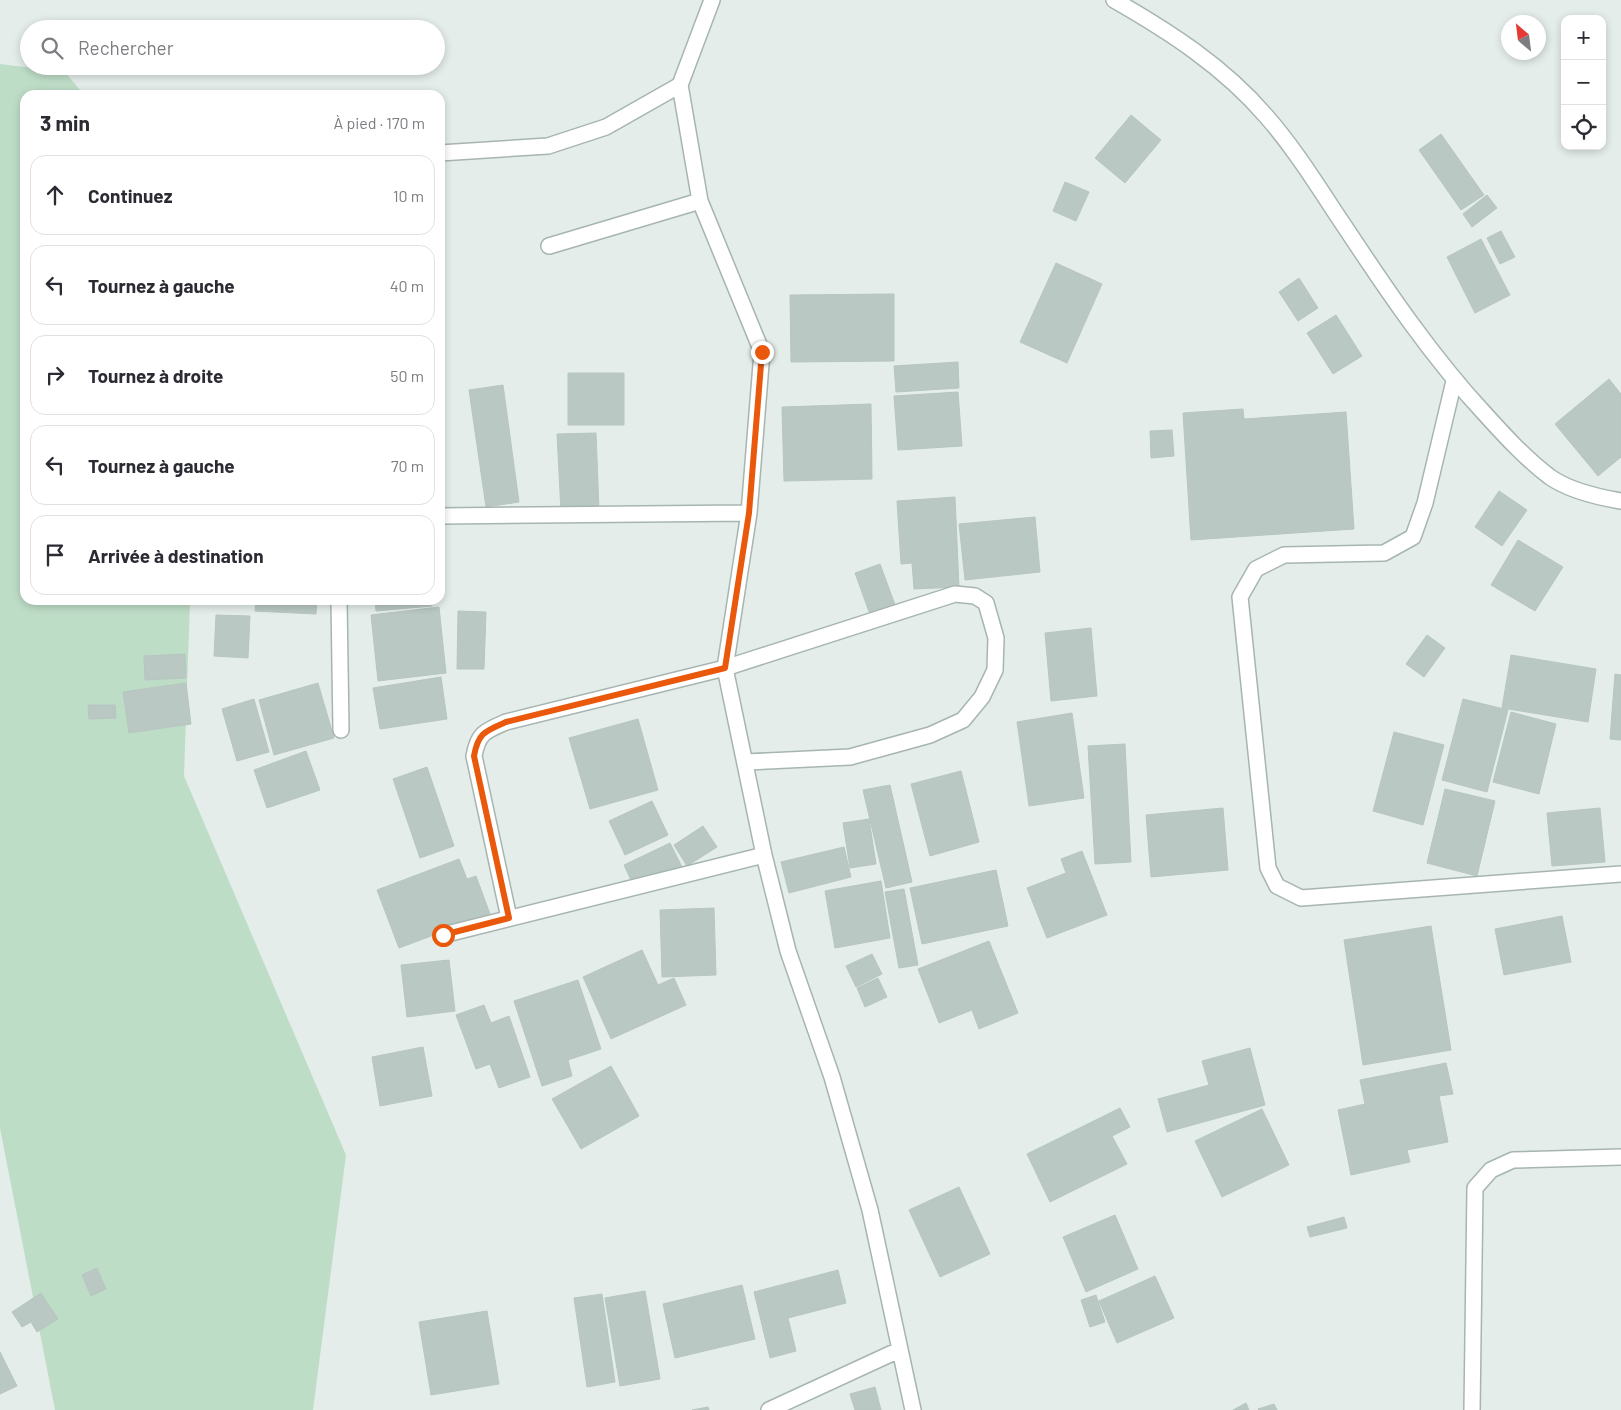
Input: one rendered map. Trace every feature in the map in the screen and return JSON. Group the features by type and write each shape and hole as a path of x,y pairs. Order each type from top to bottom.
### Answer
{"street":[{"path":"712,0 680,85 700,201 762,352 749,513 725,668 764,855 788,952 832,1077 870,1210 913,1410"},
{"path":"1114,0 1162,27 1215,66 1266,116 1309,174 1404,314 1454,381 1503,434 1551,477 1591,496 1621,500"},
{"path":"445,153 548,146 606,128 680,85"},
{"path":"549,246 700,201"},
{"path":"1454,381 1425,503 1413,537 1384,553 1284,556 1256,569 1240,597 1268,868 1277,886 1301,898 1621,874"},
{"path":"445,516 749,513"},
{"path":"509,918 474,756 476,742 486,730 506,722 725,668 955,594 975,596 986,602 996,638 995,670 982,697 963,720 930,735 850,757 746,762"},
{"path":"339,605 341,730"},
{"path":"443,935 764,855"},
{"path":"1472,1410 1475,1188 1490,1170 1513,1160 1621,1157"},
{"path":"769,1410 899,1350"}],"green space":[{"path":"0,64 20,66 20,75 67,75 80,90 20,90 20,605 190,605 184,776 346,1155 313,1410 55,1410 0,1128"}],"building":[{"path":"1131,115 1161,140 1125,183 1095,158"},
{"path":"1441,134 1484,195 1461,210 1419,150"},
{"path":"1065,182 1089,192 1076,221 1053,211"},
{"path":"1487,195 1497,208 1472,227 1463,214"},
{"path":"1501,231 1515,257 1500,264 1487,238"},
{"path":"1481,239 1510,295 1475,313 1447,257"},
{"path":"1056,263 1102,284 1067,363 1020,342"},
{"path":"1299,278 1318,308 1298,321 1279,292"},
{"path":"894,294 894,361 791,362 790,295"},
{"path":"1336,315 1362,356 1333,374 1307,333"},
{"path":"958,362 959,388 896,392 894,366"},
{"path":"568,373 624,373 624,425 568,425"},
{"path":"1609,379 1621,394 1621,457 1598,476 1555,424"},
{"path":"503,385 519,502 486,507 469,390"},
{"path":"958,392 962,446 898,450 894,396"},
{"path":"871,404 872,479 784,481 782,407"},
{"path":"1243,409 1244,419 1346,412 1354,529 1191,540 1183,413"},
{"path":"1172,430 1174,456 1151,458 1150,431"},
{"path":"596,433 599,510 561,512 557,434"},
{"path":"1499,491 1527,510 1502,546 1475,527"},
{"path":"955,497 959,587 914,589 912,563 901,564 897,501"},
{"path":"1035,517 1040,572 965,580 959,524"},
{"path":"1518,540 1563,567 1535,611 1491,585"},
{"path":"880,564 897,610 872,620 855,573"},
{"path":"256,605 317,605 316,614 255,611"},
{"path":"375,605 432,606 376,611"},
{"path":"439,607 446,673 378,681 371,615"},
{"path":"458,611 486,612 484,669 457,669"},
{"path":"216,615 250,616 248,658 214,656"},
{"path":"1091,628 1097,696 1051,701 1045,633"},
{"path":"1427,635 1445,648 1424,677 1406,664"},
{"path":"185,654 186,678 145,680 144,656"},
{"path":"1511,655 1596,669 1588,722 1502,708"},
{"path":"1615,674 1621,675 1621,740 1610,739"},
{"path":"441,677 447,719 380,729 373,688"},
{"path":"186,683 191,724 129,733 123,692"},
{"path":"318,683 334,738 274,755 259,700"},
{"path":"254,699 269,752 237,761 222,709"},
{"path":"1463,699 1508,710 1487,792 1442,780"},
{"path":"88,705 115,705 116,718 89,719"},
{"path":"1511,712 1556,724 1539,794 1493,782"},
{"path":"1072,713 1084,798 1029,806 1017,722"},
{"path":"638,719 658,790 590,809 569,738"},
{"path":"1394,732 1444,745 1423,825 1373,811"},
{"path":"1125,744 1131,862 1095,864 1088,746"},
{"path":"306,751 320,790 267,808 254,770"},
{"path":"427,767 454,846 420,858 393,779"},
{"path":"961,771 979,842 930,856 911,784"},
{"path":"890,785 912,882 886,888 863,790"},
{"path":"1445,789 1495,801 1477,876 1427,863"},
{"path":"652,801 668,835 625,855 609,821"},
{"path":"1223,808 1228,870 1151,877 1146,815"},
{"path":"1600,808 1605,862 1552,866 1547,813"},
{"path":"869,819 876,864 850,868 843,823"},
{"path":"703,826 717,847 687,866 674,845"},
{"path":"670,843 683,869 636,891 624,865"},
{"path":"844,847 851,877 789,893 781,862"},
{"path":"1082,851 1107,915 1047,938 1027,888 1066,873 1061,859"},
{"path":"459,859 467,879 476,876 490,914 399,948 377,890"},
{"path":"996,870 1008,926 922,944 910,888"},
{"path":"881,881 890,938 835,948 825,891"},
{"path":"904,889 918,965 899,968 885,892"},
{"path":"714,908 716,975 662,977 660,910"},
{"path":"1562,916 1571,962 1504,975 1495,929"},
{"path":"1431,926 1451,1050 1363,1065 1344,940"},
{"path":"989,941 1018,1013 979,1029 972,1010 939,1023 918,969"},
{"path":"642,950 658,985 674,978 686,1005 611,1039 583,977"},
{"path":"872,954 882,974 856,987 846,966"},
{"path":"449,960 455,1011 407,1017 401,965"},
{"path":"878,978 887,997 865,1007 857,988"},
{"path":"578,980 601,1049 568,1060 572,1076 542,1086 514,1001"},
{"path":"484,1005 491,1023 509,1016 530,1077 499,1088 490,1064 476,1069 456,1015"},
{"path":"423,1047 432,1096 380,1106 372,1057"},
{"path":"1250,1048 1265,1105 1167,1132 1158,1099 1209,1085 1202,1061"},
{"path":"1446,1063 1453,1094 1439,1096 1448,1142 1407,1150 1410,1162 1351,1175 1338,1110 1365,1104 1360,1080"},
{"path":"611,1066 639,1116 581,1149 552,1099"},
{"path":"1120,1108 1130,1127 1112,1136 1127,1164 1050,1202 1027,1154"},
{"path":"1262,1109 1289,1165 1222,1197 1195,1141"},
{"path":"959,1187 990,1254 940,1277 909,1210"},
{"path":"1115,1215 1138,1269 1086,1292 1063,1237"},
{"path":"1344,1217 1347,1228 1310,1237 1307,1227"},
{"path":"97,1268 106,1289 91,1296 82,1275"},
{"path":"838,1270 846,1303 788,1318 796,1351 770,1358 754,1292"},
{"path":"1155,1276 1174,1318 1117,1343 1099,1301"},
{"path":"742,1285 755,1339 675,1358 663,1304"},
{"path":"645,1291 660,1379 620,1386 605,1298"},
{"path":"41,1293 58,1319 37,1332 31,1322 22,1327 12,1312"},
{"path":"602,1294 615,1382 587,1387 574,1298"},
{"path":"1096,1295 1105,1322 1090,1327 1081,1300"},
{"path":"487,1311 499,1384 431,1395 419,1322"},
{"path":"0,1352 17,1386 0,1394"},
{"path":"875,1387 881,1410 855,1410 850,1394"},
{"path":"1246,1403 1249,1410 1233,1410"},
{"path":"1274,1404 1277,1410 1258,1409"},
{"path":"708,1407 709,1410 692,1410"}],"route":[{"path":"443,935 509,918 474,756 476,742 486,730 506,722 725,668 749,513 762,352"}]}
